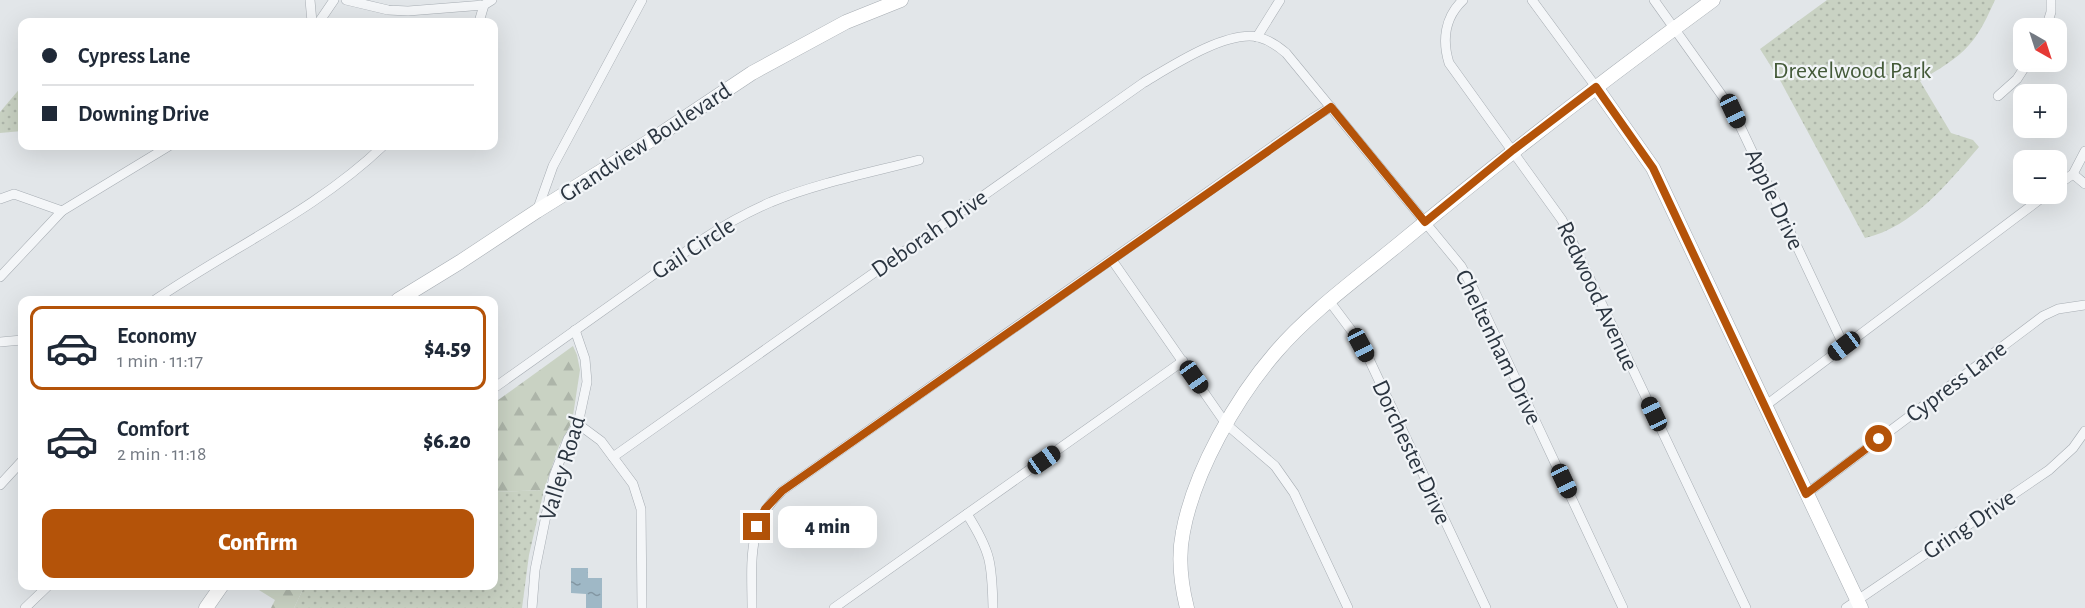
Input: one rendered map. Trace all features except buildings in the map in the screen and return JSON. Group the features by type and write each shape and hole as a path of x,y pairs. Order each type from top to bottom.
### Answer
{"street":[{"path":"310,0 312,18"},
{"path":"322,18 334,0"},
{"path":"346,0 388,10 408,11 488,3"},
{"path":"537,211 553,166 642,0"},
{"name":"Grandview Boulevard","path":"405,296 752,73 846,22 901,0"},
{"path":"1257,37 1280,0"},
{"name":"Redwood Avenue","path":"1463,0 1452,14 1445,32 1448,59 1454,72 1562,220 1746,608"},
{"path":"1532,0 1653,168 1806,494 1855,606"},
{"name":"Apple Drive","path":"1654,0 1733,111 1844,346"},
{"path":"1187,608 1182,576 1182,534 1193,492 1226,424 1276,352 1304,323 1513,150 1713,0"},
{"path":"2049,18 2051,0"},
{"path":"481,18 488,3"},
{"name":"Deborah Drive","path":"613,457 1143,82 1221,42 1238,37 1257,37"},
{"name":"Cheltenham Drive","path":"1257,37 1276,45 1286,53 1461,266 1623,608"},
{"path":"1998,96 2014,83 2021,72"},
{"path":"752,608 753,541 759,521 773,499 1331,107"},
{"path":"0,277 62,211 162,150"},
{"path":"162,296 307,207 378,150"},
{"path":"2067,178 2073,174 2085,151"},
{"name":"Gail Circle","path":"498,385 705,238 752,211 818,186 919,160"},
{"path":"2073,174 2085,184"},
{"path":"0,199 14,194 62,211"},
{"path":"1765,406 2034,204"},
{"path":"1112,260 1226,424 1269,459 1286,480 1348,608"},
{"name":"Dorchester Drive","path":"1330,302 1368,357 1486,608"},
{"name":"Cypress Lane","path":"1806,494 2043,316 2058,309 2085,305"},
{"name":"Valley Road","path":"532,608 536,570 552,485 567,439 578,424 587,382 584,352 575,330"},
{"path":"0,342 18,340"},
{"path":"834,608 845,605 967,514 1183,361"},
{"path":"578,424 602,441 633,484 641,509 642,608"},
{"name":"Gring Drive","path":"1855,606 2049,470 2065,456 2085,431"},
{"path":"0,486 18,466"},
{"path":"967,514 989,555 993,608"},
{"path":"25,608 44,590"},
{"path":"206,608 219,590"}],"green space":[{"name":"Drexelwood Park","path":"1827,0 1995,0 1981,29 1969,45 1952,60 1920,81 1951,133 1973,140 1979,147 1942,189 1914,214 1899,224 1865,238 1781,82 1760,49"},
{"path":"18,91 18,131 0,133 0,112"},
{"path":"573,346 580,370 572,422 559,446 544,490 498,492 498,400"},
{"path":"544,490 529,555 522,608 294,608 303,590 498,590 498,492"},
{"path":"259,590 303,590 294,608 271,608 275,600"}],"water":[{"path":"571,568 588,568 588,578 602,578 602,608 586,608 586,594 571,593"}],"route":[{"path":"757,527 765,509 782,491 1331,107 1425,222 1513,150 1596,87 1653,168 1806,494 1879,439"}]}
